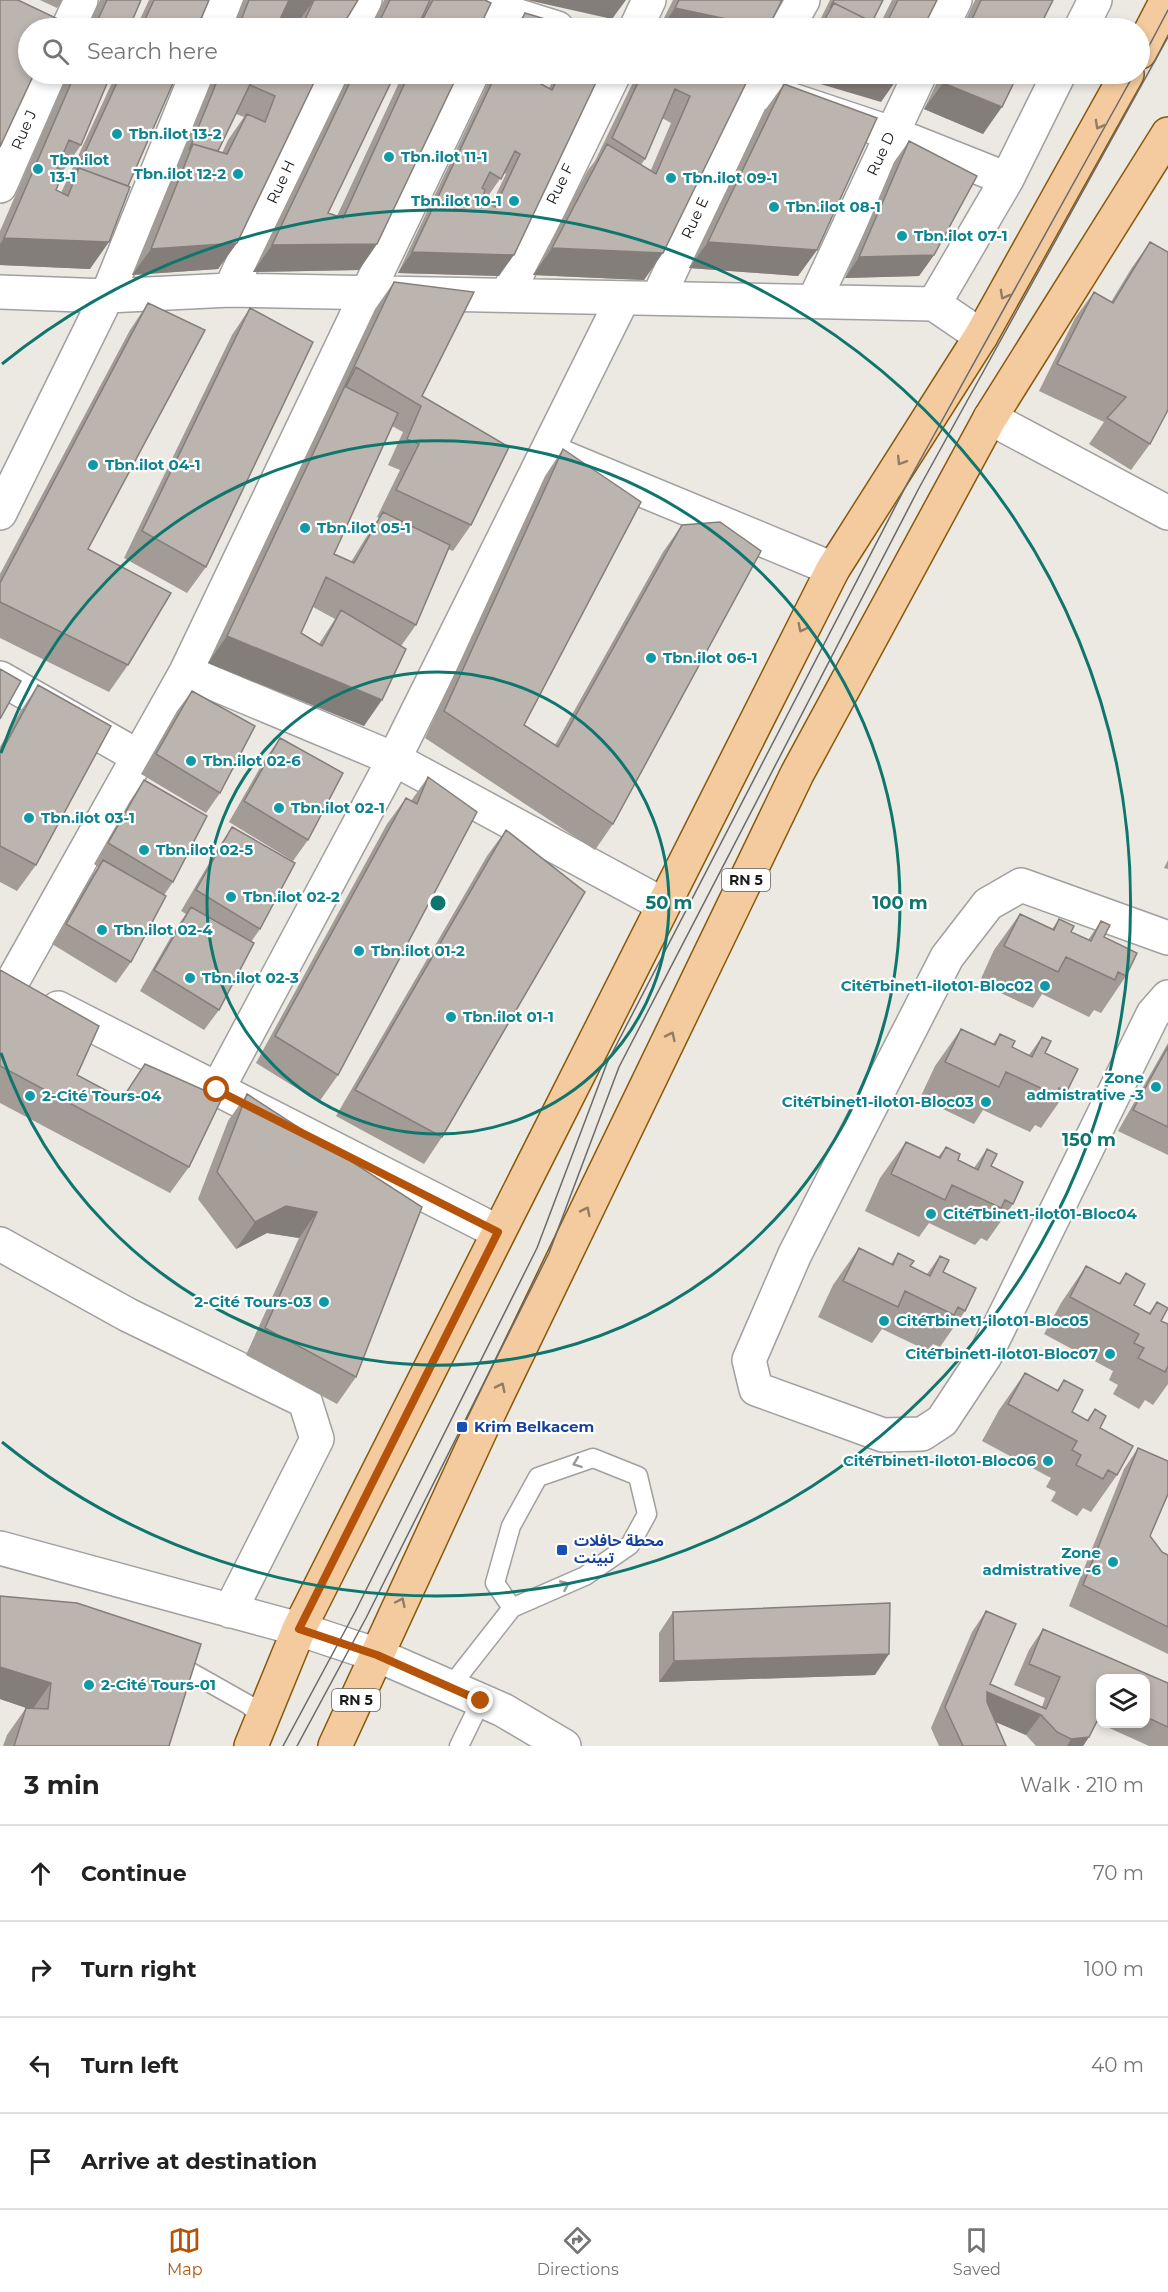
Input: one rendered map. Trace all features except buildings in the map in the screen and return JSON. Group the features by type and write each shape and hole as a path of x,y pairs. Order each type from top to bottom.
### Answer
{"main road":[{"path":"1150,33 1167,0"},
{"path":"256,1732 299,1629 662,904 833,569 981,336 1121,84"},
{"name":"RN 5","path":"335,1746 482,1426 797,774 990,418 1168,134"}],"street":[{"path":"73,18 81,0"},
{"path":"220,18 227,0"},
{"path":"356,18 365,0"},
{"path":"467,0 516,18"},
{"path":"641,18 650,0"},
{"path":"792,18 802,0"},
{"path":"946,18 955,0"},
{"path":"1086,18 1095,0"},
{"name":"Rue J","path":"0,186 45,84"},
{"path":"0,513 107,296 193,84"},
{"name":"Rue H","path":"230,290 326,84"},
{"path":"467,84 186,672 139,757 6,981 498,1232"},
{"name":"Rue F","path":"507,295 609,84"},
{"name":"Rue E","path":"658,298 758,84"},
{"path":"770,84 1007,179"},
{"name":"Rue D","path":"814,301 915,84"},
{"path":"934,304 1007,179 1054,84"},
{"path":"0,292 107,296 230,290 934,304 981,336"},
{"path":"217,1090 394,759 623,298"},
{"path":"990,418 1168,513"},
{"path":"547,450 833,569"},
{"path":"186,672 394,759 662,904"},
{"path":"0,678 139,757"},
{"path":"1168,938 1021,885 988,904 946,957 795,1254 749,1360 756,1389 883,1435 922,1434 942,1421 985,1356 1153,1014 1168,997"},
{"path":"0,1244 128,1315 305,1401 317,1439 230,1611"},
{"path":"0,1548 299,1629 377,1655 503,1710 564,1746"}],"lane":[{"path":"450,1687 512,1608 585,1576 630,1545 647,1514 638,1476 593,1458 538,1477 511,1526 495,1583 512,1608"},
{"path":"152,1651 249,1705 256,1732"},
{"path":"459,1746 481,1701"}],"tram line":[{"path":"1150,44 1168,10"},
{"path":"1150,70 1168,37"},
{"path":"283,1746 355,1612 537,1248 607,1063 908,482 1128,84"},
{"path":"297,1746 366,1618 549,1253 619,1067 919,488 1142,84"}],"place":[{"name":"Tbn.ilot 13-2","path":"117,134"},
{"name":"Tbn.ilot 11-1","path":"389,157"},
{"name":"Tbn.ilot 13-1","path":"38,169"},
{"name":"Tbn.ilot 12-2","path":"238,174"},
{"name":"Tbn.ilot 09-1","path":"671,178"},
{"name":"Tbn.ilot 10-1","path":"514,201"},
{"name":"Tbn.ilot 08-1","path":"774,207"},
{"name":"Tbn.ilot 07-1","path":"902,236"},
{"name":"Tbn.ilot 04-1","path":"93,465"},
{"name":"Tbn.ilot 05-1","path":"305,528"},
{"name":"Tbn.ilot 06-1","path":"651,658"},
{"name":"Tbn.ilot 02-6","path":"191,761"},
{"name":"Tbn.ilot 02-1","path":"279,808"},
{"name":"Tbn.ilot 03-1","path":"29,818"},
{"name":"Tbn.ilot 02-5","path":"144,850"},
{"name":"Tbn.ilot 02-2","path":"231,897"},
{"name":"Tbn.ilot 02-4","path":"102,930"},
{"name":"Tbn.ilot 01-2","path":"359,951"},
{"name":"Tbn.ilot 02-3","path":"190,978"},
{"name":"CitéTbinet1-ilot01-Bloc02","path":"1045,986"},
{"name":"Tbn.ilot 01-1","path":"451,1017"},
{"name":"Zone admistrative -3","path":"1156,1087"},
{"name":"2-Cité Tours-04","path":"30,1096"},
{"name":"CitéTbinet1-ilot01-Bloc03","path":"986,1102"},
{"name":"CitéTbinet1-ilot01-Bloc04","path":"931,1214"},
{"name":"2-Cité Tours-03","path":"324,1302"},
{"name":"CitéTbinet1-ilot01-Bloc05","path":"884,1321"},
{"name":"CitéTbinet1-ilot01-Bloc07","path":"1110,1354"},
{"name":"Krim Belkacem","path":"462,1427"},
{"name":"CitéTbinet1-ilot01-Bloc06","path":"1048,1461"},
{"name":"محطة حافلات تبينت","path":"562,1550"},
{"name":"Zone admistrative -6","path":"1113,1562"},
{"name":"2-Cité Tours-01","path":"89,1685"}],"route":[{"path":"217,1090 498,1232 299,1629 377,1655 481,1701"}]}
